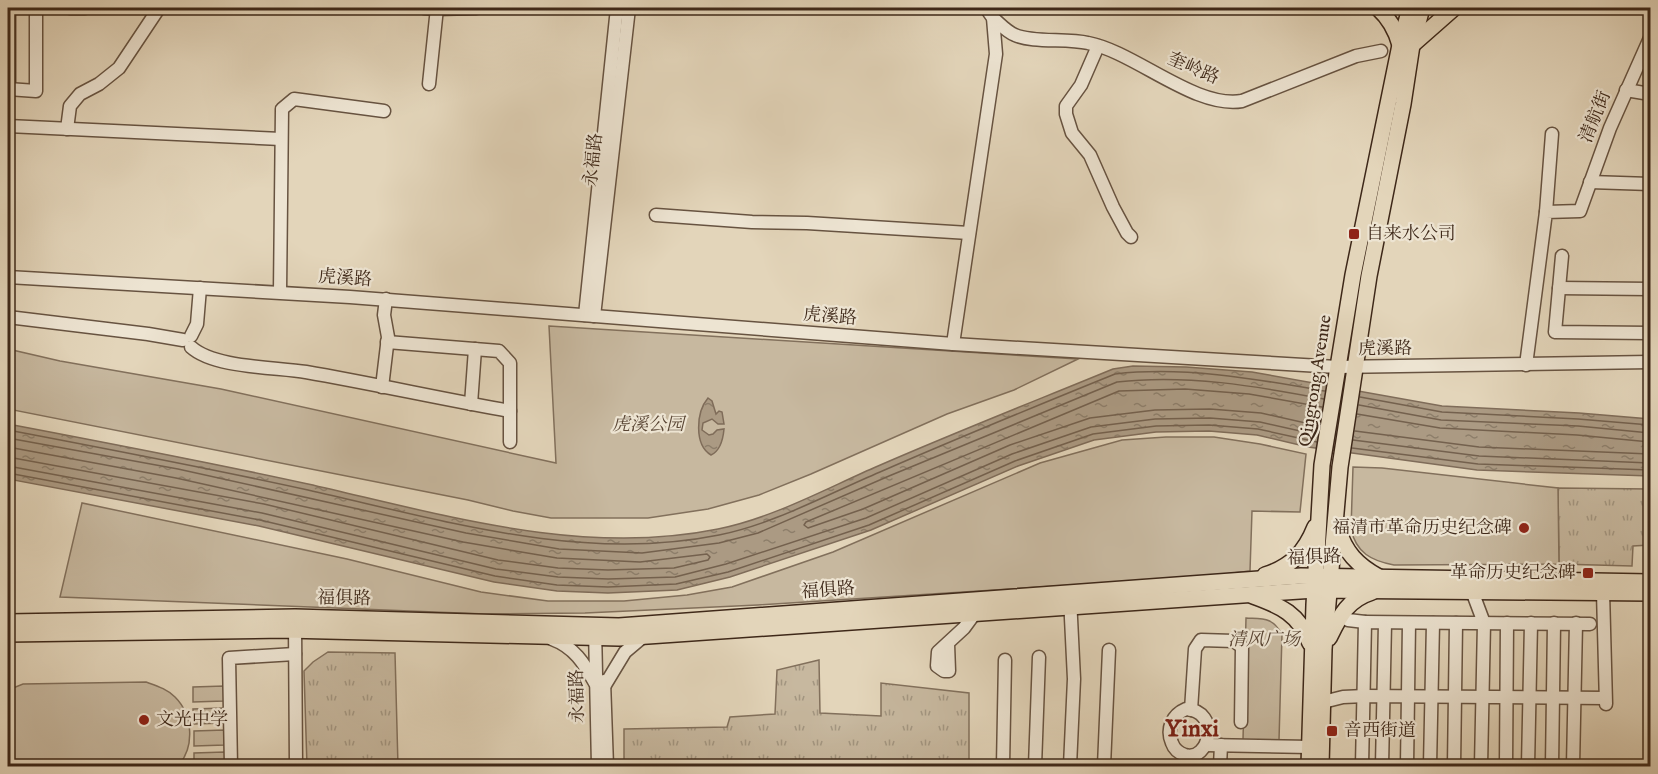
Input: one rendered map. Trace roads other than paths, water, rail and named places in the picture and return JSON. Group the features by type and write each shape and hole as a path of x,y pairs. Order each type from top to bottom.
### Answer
{"main road":[{"path":"1378,8 1387,16 1406,45 1454,8"},
{"name":"Qingrong Avenue","path":"1310,766 1318,649 1331,583 1340,467 1369,276 1402,104 1410,8"},
{"name":"Qingrong Avenue","path":"1321,766 1323,702 1315,583 1322,465 1353,275 1406,45 1422,8"},
{"path":"1248,588 1292,563 1303,549 1318,519"},
{"path":"1248,588 1297,618 1318,649 1353,600 1381,584 1355,562 1346,550 1335,520"},
{"name":"福俱路","path":"8,634 295,624 545,636 599,631 619,626 1070,600 1315,583 1650,582"},
{"name":"福俱路","path":"1381,584 1472,591 1650,593"},
{"name":"福俱路","path":"8,622 295,624 599,631 644,636 975,613 1070,600"}],"street":[{"path":"9,8 8,90 36,91 36,8"},
{"path":"70,8 85,8"},
{"path":"67,129 70,106 81,94 99,84 118,68 159,8"},
{"path":"429,84 433,8 476,8"},
{"name":"永福路","path":"590,315 617,8"},
{"name":"永福路","path":"590,315 629,8"},
{"path":"954,344 996,54 993,18 986,8"},
{"name":"奎岭路","path":"993,18 1014,35 1089,43 1119,54 1187,90 1233,103 1356,56 1381,51"},
{"name":"清航街","path":"1546,212 1580,211 1626,90 1650,38"},
{"path":"1098,46 1081,85 1066,106 1066,114 1072,133 1090,155 1113,207 1126,233 1131,237"},
{"path":"1626,90 1650,94"},
{"path":"280,292 282,109 294,99 384,111"},
{"path":"8,126 281,139"},
{"path":"1526,365 1546,212 1552,134"},
{"path":"1590,182 1650,184"},
{"path":"656,215 969,233"},
{"path":"1562,256 1555,332 1650,333"},
{"name":"虎溪路","path":"8,277 386,299 1353,375 1526,365 1650,362"},
{"path":"1537,278 1559,285 1650,289"},
{"path":"188,341 197,324 200,288"},
{"path":"382,387 387,342 384,315 386,299"},
{"path":"8,316 188,341 198,353 223,361 306,372 510,411"},
{"path":"387,342 499,351 510,363 510,442"},
{"path":"471,404 475,349"},
{"path":"1472,591 1484,623 1481,766"},
{"path":"1323,702 1343,697 1365,696 1482,696 1605,701 1603,592"},
{"path":"1070,600 1074,679 1070,766"},
{"path":"948,644 975,613"},
{"path":"1342,615 1348,620 1365,622 1590,624"},
{"path":"1362,766 1365,622"},
{"path":"1382,766 1384,622"},
{"path":"1407,766 1410,623"},
{"path":"1430,766 1433,623"},
{"path":"1454,766 1456,623"},
{"path":"1506,766 1508,623"},
{"path":"1528,766 1531,623"},
{"path":"1552,766 1554,623"},
{"path":"1573,766 1576,623"},
{"path":"295,624 296,766"},
{"name":"永福路","path":"598,766 599,631"},
{"path":"545,636 565,644 573,651 600,685 625,652 644,636"},
{"path":"1191,710 1195,649 1201,640 1234,640 1242,647 1241,722"},
{"path":"1104,766 1109,650"},
{"path":"231,766 230,657 295,654"},
{"path":"1035,766 1039,657"},
{"path":"1003,766 1005,660"},
{"name":"永福路","path":"600,685 607,766"},
{"path":"1191,710 1200,713 1208,727 1206,745 1190,761 1176,750 1171,741 1170,729 1174,716 1191,710"},
{"path":"1206,745 1310,747"},
{"path":"1220,766 1221,745"}],"water":[{"path":"1133,366 1252,372 1442,406 1650,419 1650,476 1477,470 1308,447 1257,435 1209,431 1156,432 1094,440 1018,466 871,530 730,577 677,590 608,593 557,591 494,582 259,526 8,479 8,424 233,468 409,508 511,528 563,535 615,538 667,536 718,529 759,518 937,441 1113,369"},
{"path":"708,398 712,401 716,414 719,411 722,412 724,424 718,424 712,419 703,423 702,430 709,435 724,429 717,451 711,455 705,450 699,436 701,411"}],"place":[{"name":"自来水公司","path":"1354,234"},
{"name":"福清市革命历史纪念碑","path":"1524,528"},
{"name":"革命历史纪念碑","path":"1588,573"},
{"name":"文光中学","path":"144,720"},
{"name":"音西街道","path":"1332,731"}],"district":[{"name":"Yinxi","path":"1192,729"}],"park label":[{"name":"虎溪公园","path":"648,425"},
{"name":"清风广场","path":"1264,640"}]}
